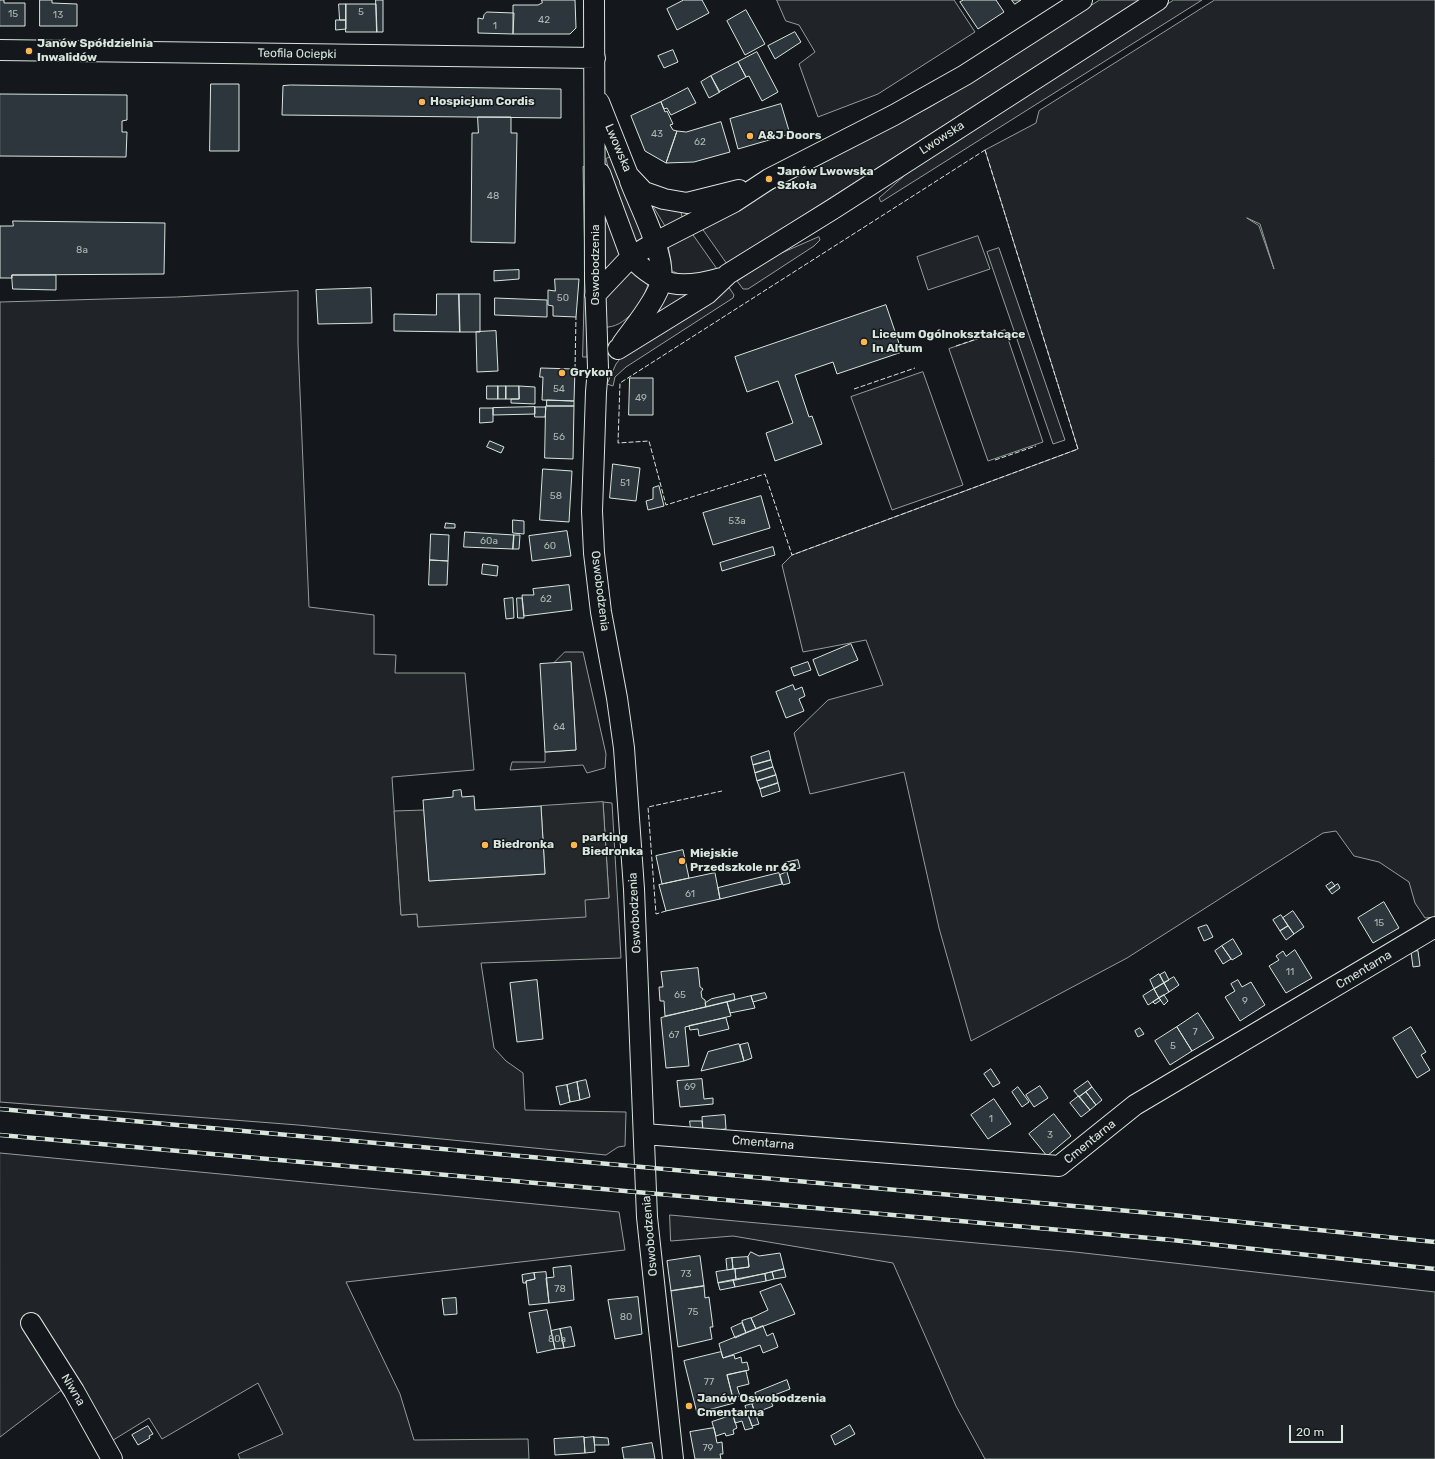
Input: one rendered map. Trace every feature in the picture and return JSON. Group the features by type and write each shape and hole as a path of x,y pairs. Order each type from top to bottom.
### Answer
{"street":[{"name":"Oswobodzenia","path":"594,0 596,162 595,295 598,368 592,510 594,554 601,612 617,698 624,748 631,831 647,1217 673,1459"},
{"name":"Lwowska","path":"595,295 631,257 654,243 734,202 769,179 894,115 965,75 1082,0"},
{"name":"Lwowska","path":"618,349 707,294 725,276 1158,0"},
{"name":"Teofila Ociepki","path":"0,50 595,58"},
{"name":"Lwowska","path":"595,91 628,175 644,192 664,199 687,203 732,192 769,179"},
{"name":"Oswobodzenia","path":"596,162 631,257"},
{"path":"598,368 618,349 645,312 661,281 659,260 654,243 628,175"},
{"name":"Lwowska","path":"631,257 640,267 661,281 678,285 698,285 725,276"},
{"name":"Cmentarna","path":"644,1134 1060,1166 1135,1105 1435,927"},
{"name":"Niwna","path":"31,1323 74,1391 112,1459"}],"shaded area":[{"path":"777,0 954,0 975,32 878,94 818,117 799,64 815,52 799,25 786,21"},
{"path":"1100,0 1140,0 727,264 701,227 930,107"},
{"path":"1174,0 1202,0 881,202 879,198 913,168"},
{"path":"1215,0 1435,0 1435,917 1425,918 1415,903 1409,882 1379,862 1354,856 1336,831 1323,833 1127,958 971,1041 939,928 904,772 810,794 794,733 828,700 883,685 866,640 803,652 782,565 792,555 1078,449 985,150 1036,123 1039,111","holes":["1247,218 1260,224 1274,269 1259,226"]},
{"path":"612,156 645,239 637,245 612,182 606,159"},
{"path":"587,166 589,263 585,265 583,167"},
{"path":"602,204 621,254 605,273"},
{"path":"652,204 680,209 683,220 666,227"},
{"path":"691,232 717,269 694,275 676,273 671,270 668,246"},
{"path":"978,236 990,269 928,290 917,257"},
{"path":"819,237 820,240 814,246 748,289 743,289 737,281 777,255"},
{"path":"999,248 1065,440 1053,444 987,252"},
{"path":"628,267 648,284 646,291 632,313 626,319 619,324 604,327 603,301"},
{"path":"585,280 589,280 587,357 583,357"},
{"path":"728,286 734,295 733,298 626,367 615,377 613,386 607,384 616,364 623,355"},
{"path":"664,289 691,295 649,318"},
{"path":"298,291 298,344 309,607 374,615 374,654 396,655 395,673 465,673 474,770 392,777 401,915 417,914 418,927 585,899 609,898 603,802 612,803 621,958 481,963 494,1048 506,1061 523,1073 525,1110 626,1112 625,1146 618,1147 606,1155 298,1125 0,1102 0,302 176,297"},
{"path":"1005,330 1043,442 988,461 949,349"},
{"path":"923,372 963,485 892,510 851,397"},
{"path":"565,652 583,652 606,754 605,768 587,773 583,765 510,770 512,762 545,762 545,752 576,750 571,662 554,663"},
{"name":"parking Biedronka","path":"603,802 609,898 585,900 586,917 418,927 417,914 401,915 394,811 424,810 429,881 545,874 541,806"},
{"path":"0,1153 619,1212 625,1250 346,1282 400,1394 414,1440 528,1439 529,1459 240,1459 238,1454 283,1434 258,1383 162,1439 149,1418 110,1442 63,1389 0,1437"},
{"path":"670,1215 1075,1252 1435,1292 1435,1459 985,1459 956,1406 893,1263 733,1236 671,1241"}],"building":[{"path":"0,0 4,0 4,3 25,3 25,26 0,26"},
{"path":"40,0 52,0 52,3 77,4 77,26 40,26"},
{"path":"376,0 383,0 383,32 377,32"},
{"path":"542,0 575,0 576,28 570,34 513,34 513,5 538,5 542,3"},
{"path":"684,0 702,0 709,13 677,30 667,9"},
{"path":"964,0 996,0 1004,12 978,29 960,2"},
{"path":"1012,0 1021,0 1015,4"},
{"path":"339,4 346,4 346,20 340,20"},
{"path":"346,4 376,4 377,32 346,32"},
{"path":"746,10 765,44 745,55 727,21"},
{"path":"487,12 514,13 513,34 478,33 478,18 483,19"},
{"path":"336,20 346,20 346,29 336,30"},
{"path":"795,32 801,42 775,59 768,46"},
{"path":"673,50 678,62 664,68 658,56"},
{"path":"757,52 778,92 762,101 749,76 746,77 738,62"},
{"path":"738,62 746,77 719,92 711,76"},
{"path":"711,76 720,92 709,98 701,82"},
{"path":"211,84 239,84 239,151 210,151"},
{"name":"Hospicjum Cordis","path":"283,86 561,89 561,118 282,115"},
{"path":"688,88 696,103 671,115 667,108 664,109 661,102"},
{"path":"0,94 127,95 127,120 122,121 122,132 127,132 126,157 0,156"},
{"path":"661,102 665,112 667,111 673,124 670,125 673,130 677,131 666,163 645,151 631,116"},
{"path":"781,104 790,134 738,149 730,119"},
{"path":"478,117 511,117 511,133 517,133 515,243 471,242 472,133 478,133"},
{"path":"721,122 730,152 694,162 666,163 677,131 686,132"},
{"path":"13,221 165,223 164,274 12,275 12,278 0,278 0,226 13,226"},
{"path":"519,270 519,279 494,281 494,271"},
{"path":"12,275 56,275 56,290 13,289"},
{"path":"555,279 579,279 576,317 553,316 553,306 548,305 548,290 555,291"},
{"path":"371,288 372,323 318,324 316,290"},
{"path":"437,294 459,294 460,332 394,331 394,314 436,315"},
{"path":"459,294 480,294 480,332 460,332"},
{"path":"495,298 547,300 547,317 495,315"},
{"path":"886,305 902,352 837,374 833,362 795,375 809,417 812,416 822,444 775,461 766,433 793,423 778,381 747,392 735,357"},
{"path":"496,331 498,371 477,372 476,332"},
{"path":"541,368 575,369 574,401 542,400 543,377 540,377"},
{"path":"630,378 653,378 653,415 629,415"},
{"path":"487,386 498,386 498,399 487,399"},
{"path":"498,386 506,386 506,399 498,399"},
{"path":"506,386 519,386 519,399 506,399"},
{"path":"519,386 535,387 535,404 511,403 511,399 519,399"},
{"path":"547,400 574,401 574,406 547,406"},
{"path":"546,406 574,406 573,459 545,458"},
{"path":"535,407 535,414 493,415 493,408"},
{"path":"535,407 546,407 545,417 535,417"},
{"path":"480,408 493,408 493,422 480,423"},
{"path":"490,441 504,447 501,453 487,447"},
{"path":"613,464 640,468 636,501 610,498"},
{"path":"543,469 572,471 569,522 540,520"},
{"path":"659,486 664,506 648,510 646,501 653,499 653,488"},
{"path":"761,496 770,528 713,545 703,513"},
{"path":"513,520 524,521 524,534 513,533"},
{"path":"446,523 455,524 455,528 445,528"},
{"path":"567,531 571,556 532,561 529,536"},
{"path":"465,532 514,535 513,549 464,547"},
{"path":"431,534 449,535 448,561 430,560"},
{"path":"514,535 520,535 519,549 513,549"},
{"path":"773,547 775,555 722,571 720,563"},
{"path":"430,560 448,561 447,585 429,585"},
{"path":"483,564 498,566 497,576 482,574"},
{"path":"569,585 572,610 524,616 522,595 534,595 533,589"},
{"path":"513,598 514,618 506,619 504,599"},
{"path":"517,598 522,598 524,618 518,618"},
{"path":"851,644 858,660 819,676 813,660"},
{"path":"571,662 576,750 545,752 540,664"},
{"path":"808,662 811,670 794,676 791,668"},
{"path":"793,685 795,690 802,687 805,696 799,699 804,711 786,718 776,692"},
{"path":"769,751 771,760 753,765 751,757"},
{"path":"771,760 773,767 755,773 753,765"},
{"path":"773,767 776,775 757,781 755,773"},
{"path":"776,775 778,783 760,789 757,781"},
{"path":"778,783 780,791 762,797 760,789"},
{"name":"Biedronka","path":"461,790 462,797 474,796 475,810 541,806 545,874 429,881 423,800 453,797 453,791"},
{"path":"683,850 689,878 662,884 656,856"},
{"path":"798,860 800,868 787,871 784,863"},
{"path":"787,872 790,883 783,885 780,875"},
{"path":"715,873 720,899 666,911 659,885"},
{"path":"779,873 782,884 720,899 718,888"},
{"path":"1332,882 1335,886 1329,890 1326,886"},
{"path":"1338,884 1340,888 1332,894 1329,890"},
{"path":"1384,902 1399,928 1373,943 1358,918"},
{"path":"1293,911 1304,927 1294,934 1283,918"},
{"path":"1281,915 1288,926 1280,931 1273,920"},
{"path":"1206,925 1213,937 1204,941 1198,928"},
{"path":"1288,926 1294,934 1286,940 1280,931"},
{"path":"1233,939 1242,954 1232,960 1222,946"},
{"path":"1222,946 1231,959 1223,964 1215,951"},
{"path":"1295,950 1312,978 1286,993 1269,966 1279,960 1276,956 1283,951 1286,956"},
{"path":"1418,951 1420,966 1413,967 1411,952"},
{"path":"698,968 700,987 703,989 701,992 702,998 705,1000 706,1007 665,1016 664,1001 660,1001 659,987 663,987 661,972"},
{"path":"1165,972 1169,980 1164,983 1160,975"},
{"path":"1159,974 1164,983 1154,989 1150,980"},
{"path":"1174,977 1179,985 1169,992 1164,983"},
{"path":"537,980 543,1039 517,1042 510,983"},
{"path":"1238,980 1242,987 1251,982 1265,1005 1240,1021 1225,997 1235,991 1231,984"},
{"path":"1164,983 1169,992 1159,998 1154,989"},
{"path":"1154,989 1159,998 1148,1005 1143,996"},
{"path":"765,993 767,998 753,1002 751,996"},
{"path":"734,994 735,1000 706,1007 705,1003 711,999"},
{"path":"1164,995 1168,1001 1164,1005 1159,998"},
{"path":"751,996 755,1008 730,1013 727,1002"},
{"path":"1159,998 1161,1000 1155,1004 1153,1002"},
{"path":"727,1002 731,1016 685,1027 689,1066 666,1068 661,1018"},
{"path":"1198,1013 1214,1038 1192,1051 1177,1027"},
{"path":"726,1018 729,1029 699,1036 698,1029 690,1030 689,1026"},
{"path":"1177,1027 1192,1051 1170,1065 1155,1041"},
{"path":"1411,1027 1426,1052 1421,1055 1430,1070 1417,1078 1393,1038"},
{"path":"1140,1028 1144,1034 1138,1037 1135,1031"},
{"path":"748,1043 752,1058 744,1061 740,1045"},
{"path":"739,1044 744,1061 701,1071 708,1052"},
{"path":"991,1069 1000,1083 993,1087 984,1074"},
{"path":"702,1079 704,1099 713,1098 713,1104 680,1107 677,1081"},
{"path":"586,1080 590,1097 580,1100 577,1082"},
{"path":"1088,1081 1092,1087 1079,1097 1074,1091"},
{"path":"577,1082 580,1100 570,1102 567,1085"},
{"path":"567,1085 570,1102 560,1105 556,1087"},
{"path":"1040,1086 1048,1098 1034,1107 1026,1095"},
{"path":"1018,1087 1029,1102 1022,1107 1012,1092"},
{"path":"1092,1087 1102,1100 1096,1105 1086,1092"},
{"path":"1086,1092 1096,1105 1090,1110 1079,1097"},
{"path":"1079,1096 1090,1110 1081,1117 1070,1103"},
{"path":"994,1099 1011,1124 988,1139 971,1115"},
{"path":"1054,1114 1071,1136 1047,1156 1029,1134"},
{"path":"725,1115 726,1129 703,1131 702,1117"},
{"path":"690,1121 702,1121 703,1131 691,1129"},
{"path":"751,1252 759,1256 780,1253 784,1269 736,1280 735,1269 749,1267 748,1257"},
{"path":"700,1256 704,1286 671,1291 667,1261"},
{"path":"748,1257 749,1267 733,1269 732,1258"},
{"path":"732,1258 733,1269 727,1270 726,1259"},
{"path":"571,1266 574,1300 549,1303 546,1278 554,1277 553,1268"},
{"path":"735,1269 736,1280 718,1283 716,1272"},
{"path":"784,1269 786,1277 774,1279 772,1272"},
{"path":"546,1272 549,1303 529,1305 526,1281 535,1279 534,1273"},
{"path":"772,1272 774,1279 766,1281 765,1274"},
{"path":"534,1273 535,1279 523,1283 522,1275"},
{"path":"765,1274 766,1281 735,1287 733,1280"},
{"path":"733,1280 735,1287 720,1290 718,1283"},
{"path":"781,1284 795,1314 756,1329 751,1318 768,1310 760,1292"},
{"path":"704,1286 705,1298 709,1297 713,1327 710,1327 712,1339 678,1347 671,1291"},
{"path":"638,1297 642,1334 615,1339 608,1300"},
{"path":"456,1298 457,1314 444,1315 442,1299"},
{"path":"547,1310 555,1349 537,1353 529,1313"},
{"path":"751,1318 756,1329 746,1333 742,1321"},
{"path":"742,1323 746,1333 735,1338 731,1328"},
{"path":"763,1326 767,1336 773,1333 778,1347 763,1353 760,1345 723,1358 719,1344"},
{"path":"571,1327 575,1346 564,1348 560,1329"},
{"path":"560,1329 564,1348 555,1349 551,1331"},
{"path":"721,1352 723,1358 734,1355 735,1359 741,1357 742,1363 747,1362 749,1370 727,1375 734,1403 697,1413 684,1361"},
{"path":"746,1371 749,1384 737,1387 740,1396 733,1398 727,1375"},
{"path":"787,1380 790,1389 759,1401 755,1393"},
{"path":"769,1397 773,1406 755,1413 752,1404"},
{"path":"752,1404 759,1424 752,1426 745,1406"},
{"path":"746,1410 753,1428 745,1430 742,1421 735,1423 733,1415"},
{"path":"733,1415 737,1428 733,1430 734,1434 726,1436 725,1433 716,1436 712,1422"},
{"path":"850,1425 855,1434 835,1445 831,1436"},
{"path":"148,1426 153,1434 149,1436 150,1438 138,1445 132,1435"},
{"path":"714,1428 717,1443 722,1442 723,1454 720,1454 721,1459 695,1459 690,1432"},
{"path":"584,1437 585,1453 555,1455 554,1439"},
{"path":"594,1437 608,1438 609,1445 595,1445"},
{"path":"594,1437 595,1452 585,1453 584,1438"},
{"path":"652,1443 655,1459 624,1459 622,1448"}],"railway":[{"path":"0,1109 1173,1215 1435,1242"},
{"path":"0,1135 1172,1240 1435,1269"}],"fence":[{"path":"985,150 1078,449 792,555 765,474 666,505 649,441 618,443 620,383 985,150"},
{"path":"575,369 576,317"},
{"path":"956,346 997,332"},
{"path":"854,389 915,368"},
{"path":"995,460 1036,446"},
{"path":"666,911 656,914 648,807 722,791"}],"place":[{"name":"Janów Spółdzielnia Inwalidów","path":"29,51"},
{"name":"Hospicjum Cordis","path":"422,102"},
{"name":"A&J Doors","path":"750,136"},
{"name":"Janów Lwowska Szkoła","path":"769,179"},
{"name":"Liceum Ogólnokształcące In Altum","path":"864,342"},
{"name":"Grykon","path":"562,373"},
{"name":"Biedronka","path":"485,845"},
{"name":"parking Biedronka","path":"574,845"},
{"name":"Miejskie Przedszkole nr 62","path":"682,861"},
{"name":"Janów Oswobodzenia Cmentarna","path":"689,1406"}]}
